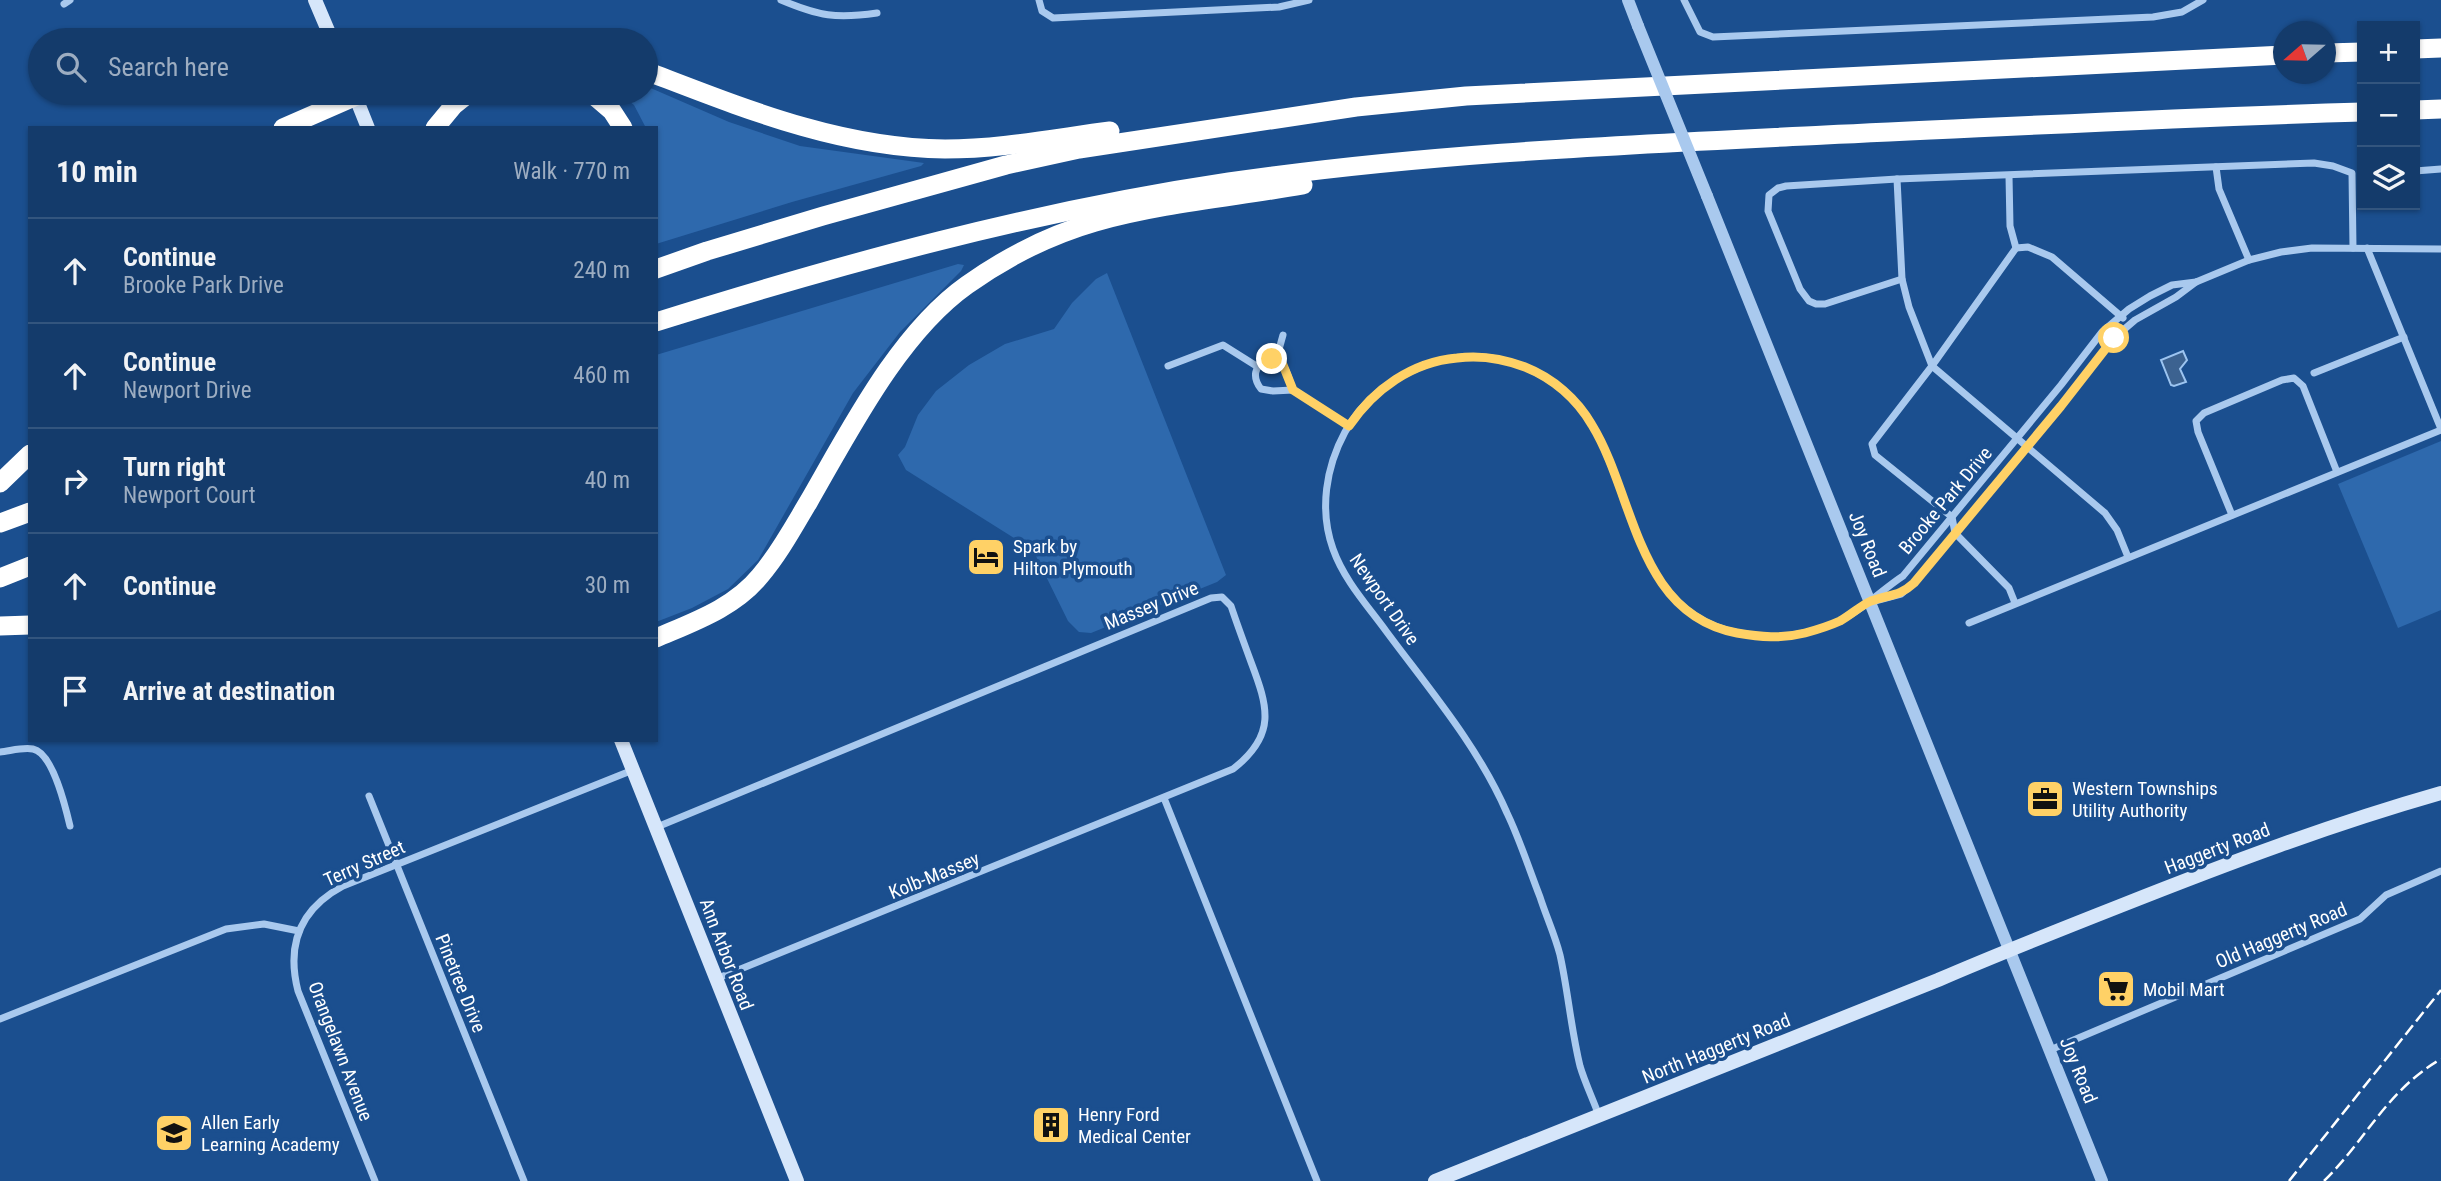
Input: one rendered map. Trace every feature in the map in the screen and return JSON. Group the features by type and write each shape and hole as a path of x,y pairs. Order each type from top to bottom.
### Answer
{"highway":[{"path":"2420,49 2441,48"},
{"path":"2336,52 2357,51"},
{"path":"658,268 733,243 1006,165 1079,149 1356,107 1466,96 2273,56"},
{"path":"658,75 798,126 836,136 901,146 969,148 1197,121 1237,124"},
{"path":"287,126 333,105"},
{"path":"437,126 454,105"},
{"path":"605,105 622,126"},
{"path":"2420,110 2441,109"},
{"path":"658,320 803,276 1008,223 1227,182 1422,158 1657,143 2142,119 2357,112"},
{"path":"658,637 714,612 736,598 759,577 790,532 855,420 904,349 929,320 966,286 1034,246 1094,223 1145,211 1349,178 1422,158"},
{"path":"0,483 28,456"},
{"path":"0,523 28,513"},
{"path":"0,578 28,567"},
{"path":"0,626 28,625"}],"main road":[{"path":"316,0 327,28"},
{"path":"361,105 367,126"},
{"name":"Ann Arbor Road","path":"622,742 797,1181"},
{"name":"Haggerty Road","path":"2010,949 2270,848 2334,825 2441,793"},
{"name":"North Haggerty Road","path":"1435,1181 2010,949"}],"street":[{"path":"781,0 825,16 850,17 877,13"},
{"path":"1039,0 1045,15 1053,18 1279,7 1309,0"},
{"path":"1194,0 1198,10"},
{"name":"Joy Road","path":"1628,0 2102,1181"},
{"path":"1684,0 1700,32 1713,37 2154,17 2182,12 2203,0"},
{"path":"1902,279 1825,304 1809,301 1800,289 1768,211 1769,195 1778,188 1896,179 2314,163 2357,173"},
{"path":"2216,167 2219,189 2249,260"},
{"path":"2420,171 2441,169"},
{"path":"2352,173 2353,248"},
{"path":"2009,176 2010,226 2016,248"},
{"path":"1896,179 1902,279 1909,307 1931,366 2105,513 2112,521 2128,557"},
{"path":"2015,603 2009,588 1955,533 1952,517 1875,455 1872,450 1874,439 1931,366 2016,248 2028,247 2052,257 2129,325"},
{"path":"1969,622 2441,430 2367,248"},
{"name":"Brooke Park Drive","path":"1870,602 1903,576 2092,343 2120,315 2150,296 2172,285 2196,282 2249,260 2281,251 2441,249"},
{"name":"Brooke Park Drive","path":"1870,602 1905,592 2027,448 2102,352 2129,325 2176,298 2196,282"},
{"path":"1276,360 1283,335"},
{"path":"2314,373 2404,337"},
{"path":"2092,343 2102,352"},
{"path":"1168,366 1223,345 1258,367"},
{"name":"Newport Drive","path":"1599,1115 1580,1066 1557,946 1506,810 1476,754 1350,583 1332,548 1327,519 1327,485 1335,455 1349,426 1359,411 1382,388 1433,362 1480,357 1519,365 1555,384 1586,415 1597,434 1645,556 1668,592 1697,617 1731,632 1757,637 1784,637 1814,631 1840,621 1870,602"},
{"path":"1293,390 1273,391 1261,388 1256,380 1258,367 1267,360 1276,360 1283,365 1293,390 1349,426"},
{"path":"2232,515 2196,421 2203,413 2271,385 2289,378 2301,383 2337,472"},
{"name":"Massey Drive","path":"657,827 1211,598 1222,597 1231,606 1264,695 1266,715 1263,731 1251,753 1233,769 1164,799"},
{"path":"0,752 30,748 42,755 61,790 70,826"},
{"name":"Terry Street","path":"299,931 311,910 330,893 634,770"},
{"name":"Pinetree Drive","path":"369,796 524,1181"},
{"path":"1164,799 1317,1181"},
{"name":"Kolb-Massey","path":"716,979 1164,799"},
{"name":"Old Haggerty Road","path":"2050,1050 2360,919 2386,894 2441,871"},
{"path":"0,1019 226,929 264,924 299,931"},
{"name":"Orangelawn Avenue","path":"299,931 293,959 298,990 375,1181"}],"shaded area":[{"path":"658,91 729,122 800,146 924,163 658,243 658,126 645,126 634,105 658,105"},
{"path":"958,264 964,265 900,332 853,393 758,560 728,589 692,608 658,621 658,354"},
{"path":"1107,273 1226,575 1217,582 1091,633 1079,632 1068,621 1033,550 906,470 898,455 905,447 918,415 936,391 969,365 1005,344 1054,329 1072,303 1096,279"},
{"path":"2183,351 2187,360 2180,369 2186,382 2174,386 2171,385 2161,360"},
{"path":"2441,441 2441,610 2398,628 2338,484"}],"railway":[{"path":"2289,1181 2441,990"},
{"path":"2324,1181 2391,1100 2422,1071 2441,1059"}],"place":[{"name":"Spark by Hilton Plymouth","path":"986,557"},
{"name":"Western Townships Utility Authority","path":"2045,799"},
{"name":"Mobil Mart","path":"2116,989"},
{"name":"Henry Ford Medical Center","path":"1051,1125"},
{"name":"Allen Early Learning Academy","path":"174,1133"}],"route":[{"path":"1272,359 1283,365 1293,390 1349,426 1359,411 1382,388 1433,362 1480,357 1507,361 1543,376 1565,392 1592,424 1645,556 1668,592 1697,617 1716,627 1757,637 1776,638 1814,631 1840,621 1870,602 1905,592 2061,406 2114,338"}]}
